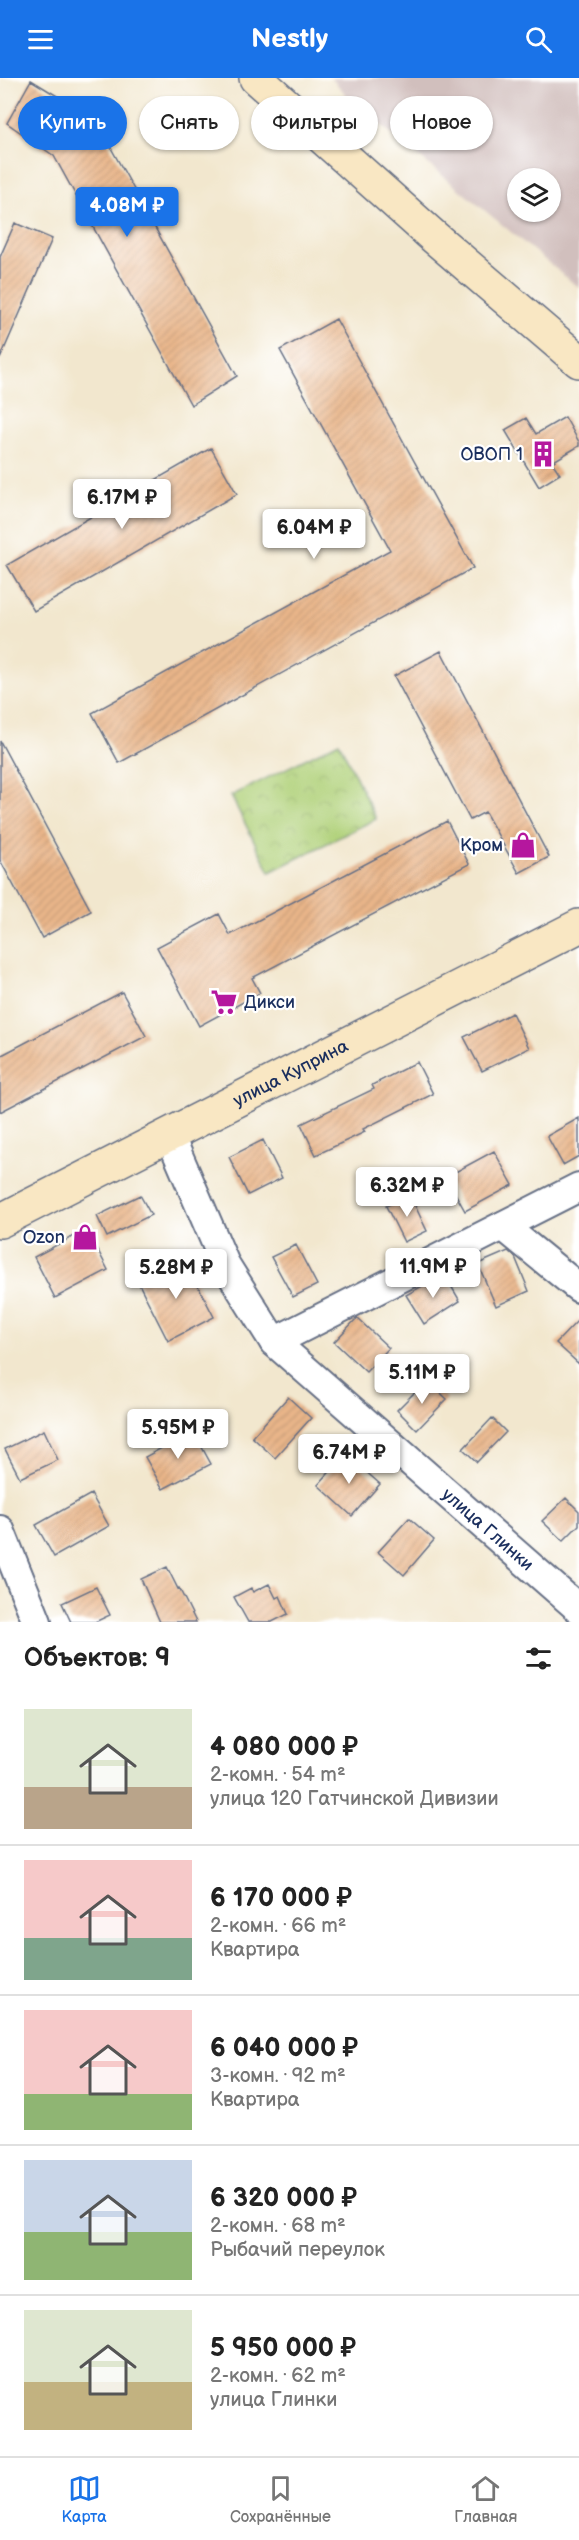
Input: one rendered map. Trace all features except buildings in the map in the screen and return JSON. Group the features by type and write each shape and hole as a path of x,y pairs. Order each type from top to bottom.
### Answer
{"street":[{"path":"256,78 579,361"},
{"name":"улица Куприна","path":"0,1221 579,926"},
{"name":"улица Глинки","path":"169,1134 225,1264 274,1342 579,1609"},
{"path":"274,1342 579,1187"},
{"path":"503,1226 579,1288"},
{"path":"0,1530 37,1622"}],"shaded area":[{"path":"331,78 579,78 579,288 411,150 493,150 493,96 390,96 390,133 378,123 378,96 348,96"}],"green space":[{"path":"339,742 376,819 270,872 231,796"}],"place":[{"name":"ОВОП 1","path":"543,454"},
{"name":"Кром","path":"523,845"},
{"name":"Дикси","path":"224,1002"},
{"name":"Ozon","path":"85,1237"}]}
